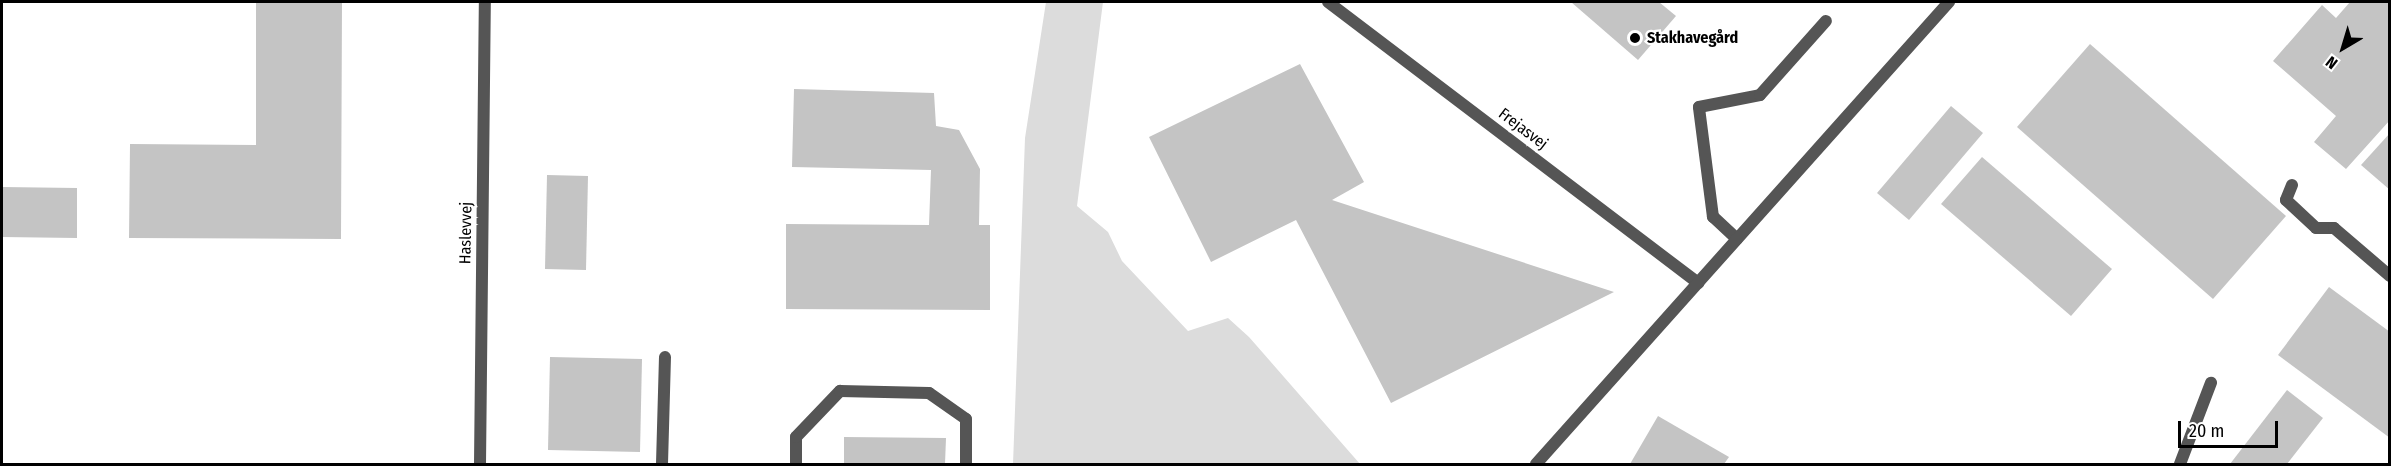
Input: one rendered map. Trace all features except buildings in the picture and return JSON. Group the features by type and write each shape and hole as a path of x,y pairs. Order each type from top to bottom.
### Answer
{"street":[{"name":"Haslevvej","path":"480,465 485,2"},
{"name":"Frejasvej","path":"1328,2 1698,283"},
{"path":"1536,465 1949,2"},
{"path":"1737,239 1713,217 1699,107 1760,95 1826,21"},
{"path":"2292,185 2286,200 2316,228 2334,228 2390,276"},
{"path":"662,465 665,357"},
{"path":"2180,465 2211,383"},
{"path":"796,465 796,437 840,391 929,393 966,419 966,465"}],"shaded area":[{"path":"1046,2 1103,2 1077,206 1108,232 1122,261 1188,331 1228,318 1249,337 1360,464 1013,464 1025,138"}],"place":[{"name":"Stakhavegård","path":"1635,38"}]}
